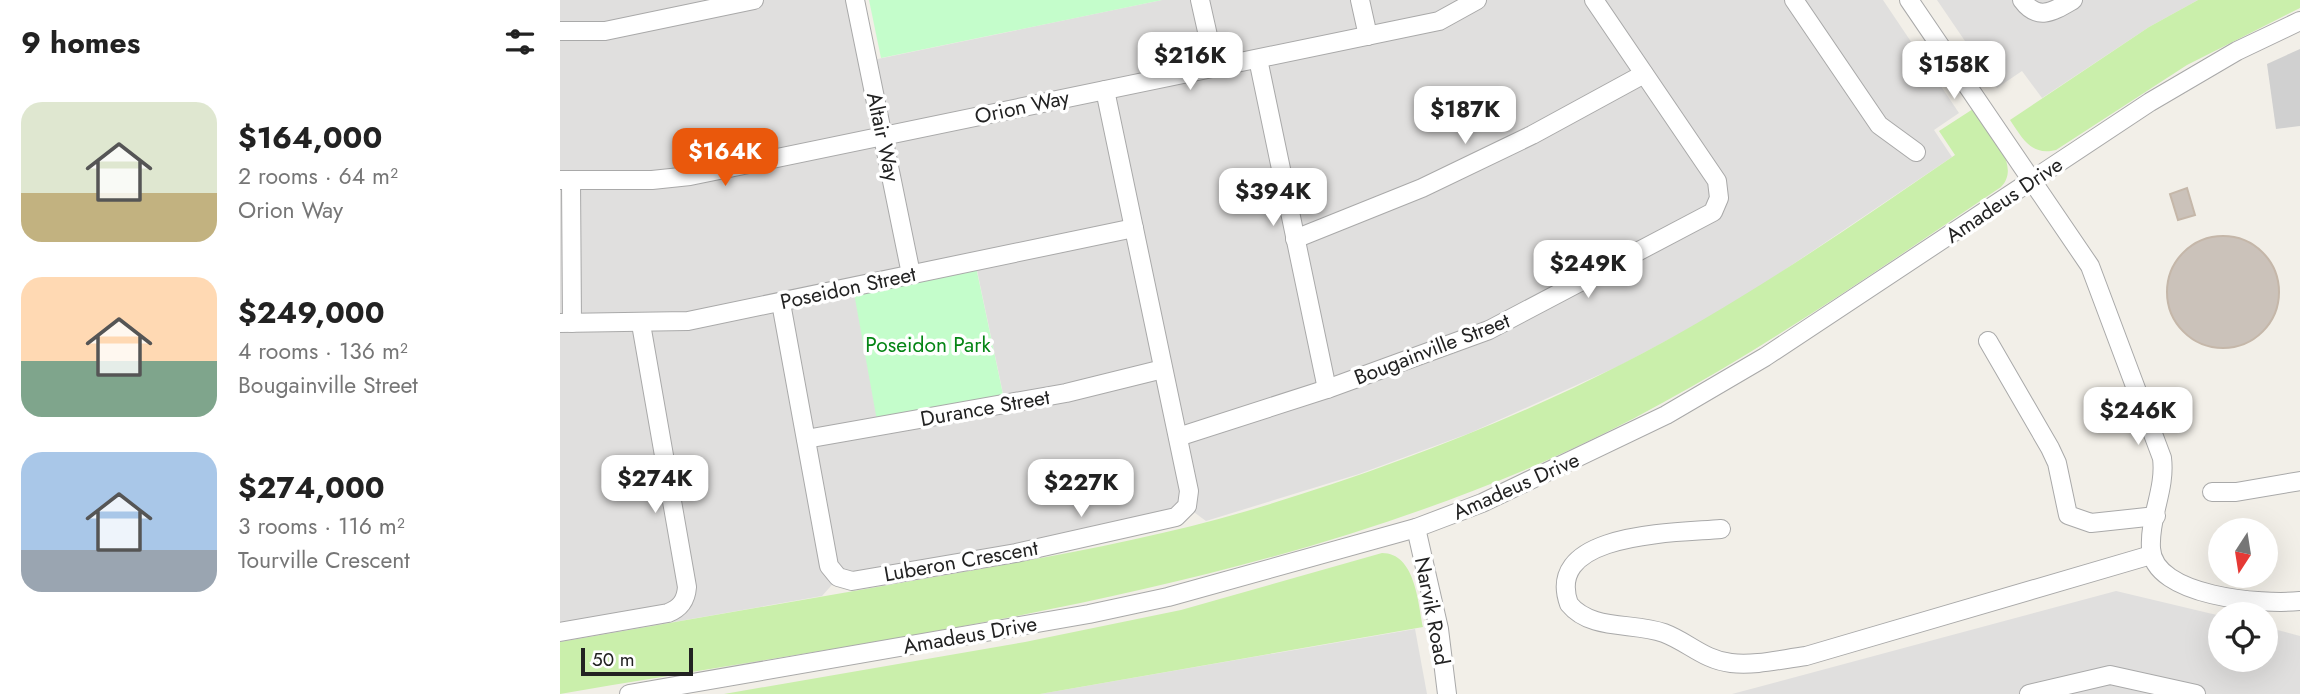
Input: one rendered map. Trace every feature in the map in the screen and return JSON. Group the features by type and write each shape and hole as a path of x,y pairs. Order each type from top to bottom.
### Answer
{"street":[{"path":"560,31 605,31 754,0"},
{"name":"Altair Way","path":"855,0 911,274"},
{"path":"1200,0 1215,67"},
{"path":"1360,0 1367,36"},
{"name":"Orion Way","path":"566,180 652,180 680,177 1444,20 1477,0"},
{"name":"Bougainville Street","path":"1178,437 1327,389 1489,330 1713,212 1719,198 1717,181 1594,0"},
{"path":"1794,0 1880,125 1916,152"},
{"path":"1909,0 2090,266 2100,287 2162,458 2164,476 2151,555 2164,575 2176,583 2236,598 2291,602 2300,610"},
{"path":"2022,0 2034,12 2041,14 2052,13 2073,0"},
{"name":"Amadeus Drive","path":"629,694 1089,614 1200,589 1416,528 1482,503 1666,415 1844,307 2200,71 2300,21"},
{"path":"1258,59 1327,389"},
{"path":"1295,239 1422,188 1532,135 1644,74"},
{"name":"Luberon Crescent","path":"781,303 829,566 838,577 852,581 1016,553 1177,517 1187,506 1189,496 1105,90"},
{"path":"566,180 566,323"},
{"name":"Poseidon Street","path":"566,323 641,324 688,321 1134,228"},
{"path":"560,632 668,613 680,606 685,596 687,587 641,324"},
{"path":"1988,341 2057,463 2068,515 2091,523 2156,516"},
{"name":"Durance Street","path":"806,439 1066,393 1163,369"},
{"path":"2212,492 2236,492 2300,481"},
{"name":"Narvik Road","path":"1416,528 1439,629 1447,694"},
{"path":"1721,528 1625,540 1594,547 1571,569 1565,593 1569,604 1587,619 1664,633 1712,660 1735,663 1775,660 1806,656 2151,555"},
{"path":"2029,694 2110,675 2193,694"}],"shaded area":[{"path":"560,0 855,0 868,61 1162,0 1883,0 1959,113 1934,130 1952,157 1731,306 1621,365 1470,433 1359,474 1206,521 1187,507 1181,514 838,578 822,596 560,642","holes":["975,261 1005,403 854,287"]},
{"path":"1937,0 2198,0 2149,27 2042,98 2022,71 1997,88"},
{"path":"2300,49 2300,126 2276,129 2267,64"},
{"path":"2116,591 2208,613 2208,672 2278,672 2278,630 2300,636 2300,694 1732,694"},
{"path":"1415,629 1427,694 1040,694"}],"green space":[{"path":"869,0 1162,0 881,58"},
{"path":"2198,0 2300,0 2300,8 2187,65 2056,150 2040,151 2034,148 2010,120 2149,27"},
{"path":"1973,109 2005,158 2007,178 2001,187 1777,336 1662,404 1541,463 1423,509 1303,548 1181,580 1058,608 934,631 560,694 560,642 1004,565 1167,532 1247,511 1343,480 1486,427 1624,363 1710,316 1793,264 1955,155 1939,131"},
{"name":"Poseidon Park","path":"976,267 1004,399 877,421 854,293"},
{"path":"1382,553 1393,555 1402,561 1408,570 1417,593 1423,627 1040,694 724,694 1025,642 1181,610"}],"building":[{"path":"2187,188 2195,215 2178,220 2170,194"},
{"path":"2223,236 2245,240 2263,252 2275,270 2279,292 2275,314 2263,332 2245,344 2223,348 2201,344 2183,332 2171,314 2167,292 2171,270 2183,252 2201,240"}]}
